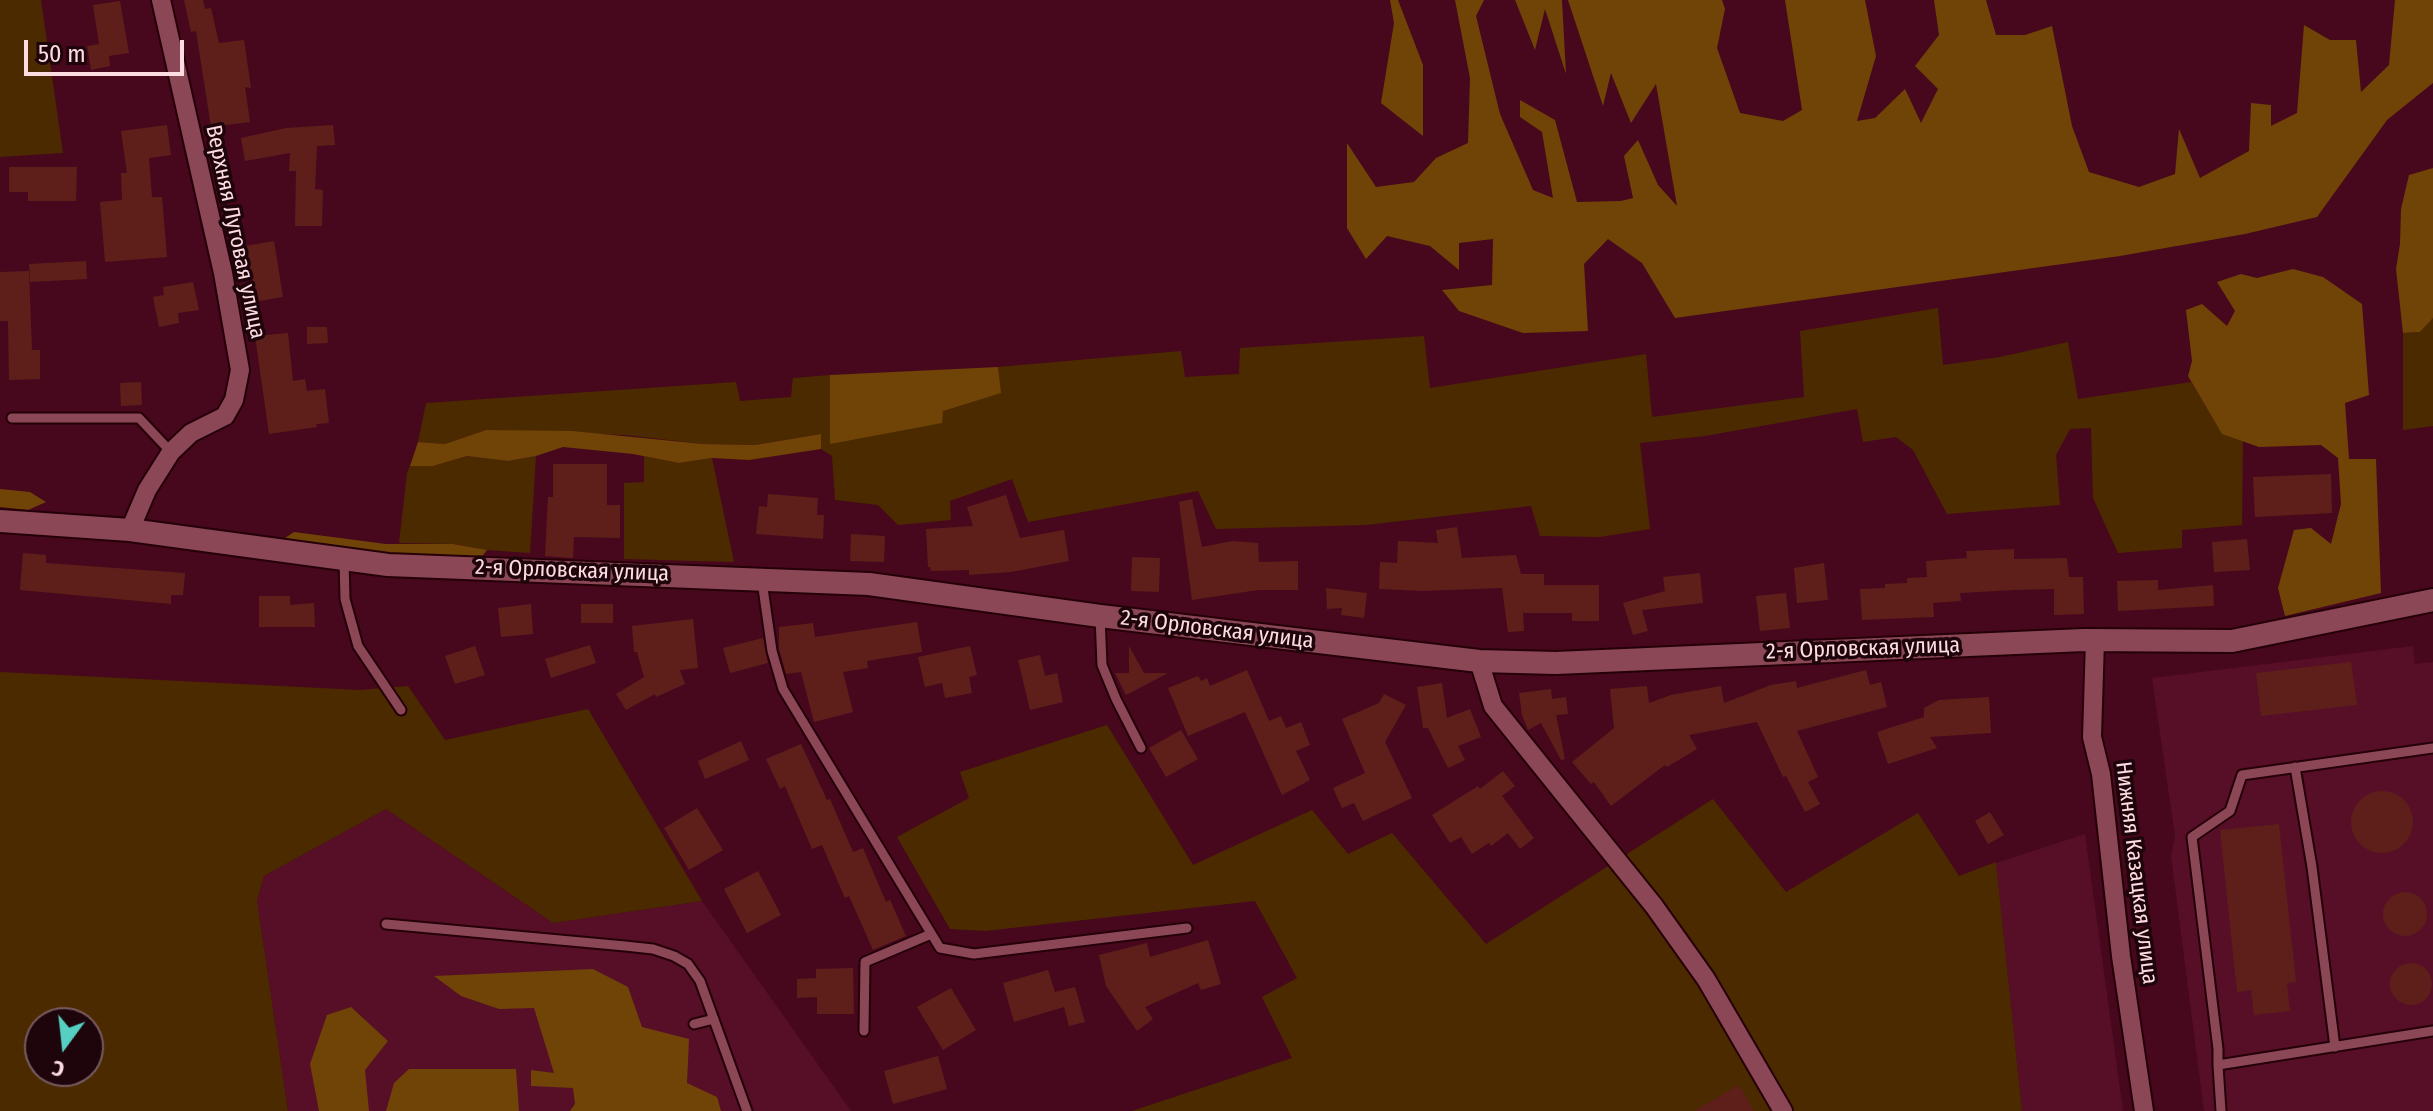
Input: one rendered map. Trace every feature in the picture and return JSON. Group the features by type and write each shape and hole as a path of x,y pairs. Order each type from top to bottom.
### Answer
{"street":[{"name":"Верхняя Луговая улица","path":"130,530 147,490 171,452 191,433 225,416 234,400 240,370 223,273 197,171 161,0"},
{"name":"2-я Орловская улица","path":"0,521 130,530 388,565 869,584 1100,616 1479,661 1556,663 2095,640 2232,641 2433,600"},
{"name":"Нижняя Казацкая улица","path":"2095,640 2092,737 2101,774 2121,956 2144,1111"},
{"path":"1479,661 1493,706 1654,906 1706,979 1783,1111"}],"lane":[{"path":"12,418 139,418 171,452"},
{"path":"344,559 345,599 358,646 401,710"},
{"path":"761,578 772,651 783,689 940,948 974,954 1187,928"},
{"path":"1100,616 1102,665 1141,748"},
{"path":"2221,1111 2218,1049 2192,837 2230,811 2242,775 2433,748"},
{"path":"2295,767 2312,867 2335,1047"},
{"path":"386,924 653,949 688,964 700,981 747,1111"},
{"path":"864,1031 865,962 931,934"},
{"path":"694,1024 714,1019"},
{"path":"2218,1065 2433,1031"}],"shaded area":[{"path":"0,0 41,0 63,153 0,157"},
{"path":"1390,0 1398,0 1423,65 1423,136 1381,103 1394,23"},
{"path":"1455,0 1484,0 1476,16 1500,114 1533,190 1553,198 1542,132 1520,117 1520,100 1555,120 1577,202 1633,198 1624,156 1638,140 1658,185 1677,206 1656,84 1631,123 1611,73 1603,106 1568,0 1722,0 1725,9 1717,48 1740,113 1783,121 1802,110 1785,0 1865,0 1876,56 1857,121 1875,118 1905,89 1921,123 1938,89 1915,66 1939,35 1934,0 1986,0 1996,35 2025,35 2052,26 2072,126 2089,172 2139,187 2175,174 2179,129 2200,178 2249,151 2251,103 2271,105 2271,126 2297,113 2304,25 2330,40 2356,40 2361,92 2389,65 2395,0 2433,0 2433,83 2387,120 2317,217 2245,234 2120,256 1675,318 1642,263 1608,239 1584,264 1588,331 1523,333 1459,311 1442,290 1492,285 1493,239 1459,243 1459,270 1430,246 1387,236 1366,259 1347,228 1347,143 1376,187 1414,182 1436,158 1468,143 1470,78"},
{"path":"1515,0 1562,0 1566,74 1545,9 1535,50"},
{"path":"2433,168 2433,318 2420,332 2403,333 2396,269 2401,209 2409,175"},
{"path":"2293,269 2323,277 2362,304 2369,395 2345,403 2349,459 2376,459 2381,593 2285,616 2278,588 2294,530 2311,528 2331,544 2341,504 2338,458 2321,445 2259,447 2222,434 2188,376 2192,361 2186,310 2202,304 2227,326 2235,311 2217,282 2241,274 2257,278"},
{"path":"1938,308 1943,365 2000,357 2068,342 2078,399 2191,382 2222,433 2243,441 2242,525 2182,530 2182,548 2118,553 2093,498 2091,428 2070,429 2056,455 2060,505 1947,514 1913,450 1896,437 1863,442 1857,409 1705,436 1640,443 1650,529 1600,537 1540,536 1531,506 1366,525 1216,529 1198,491 1028,522 1012,479 950,501 951,520 898,525 878,505 835,500 832,456 821,449 821,434 755,445 703,444 625,435 486,430 445,444 418,442 426,403 736,382 740,401 791,397 793,378 830,375 830,444 1000,393 998,367 1181,351 1185,377 1239,374 1240,348 1424,336 1430,388 1646,354 1652,417 1804,397 1800,331"},
{"path":"2433,318 2433,426 2403,430 2403,333 2420,332"},
{"path":"998,367 1001,393 943,411 942,423 830,444 830,375"},
{"path":"486,430 572,431 703,444 755,445 821,434 821,449 749,460 712,458 679,463 633,454 563,447 508,461 467,456 433,466 410,466 418,442 445,444"},
{"path":"467,456 508,461 536,456 530,553 453,544 399,543 410,466 433,466"},
{"path":"644,456 679,463 712,458 734,562 624,559 624,483 644,482"},
{"path":"0,489 30,492 46,502 28,510 0,507"},
{"path":"294,532 386,544 453,544 487,550 480,559 386,558 285,538"},
{"path":"2413,646 2415,664 2433,662 2433,1111 2204,1111 2171,856 2175,836 2152,678"},
{"path":"0,672 360,690 408,686 445,740 588,709 702,901 553,923 386,809 264,876 257,901 288,1111 0,1111"},
{"path":"1107,725 1193,865 1312,810 1348,854 1392,833 1486,944 1713,799 1786,892 1918,813 1959,876 1996,862 2022,1111 1132,1111 1292,1058 1262,997 1297,978 1255,901 985,931 950,929 897,837 969,798 960,772"},
{"path":"386,809 553,923 702,901 851,1111 288,1111 257,901 264,876"},
{"path":"2085,834 2123,1111 2022,1111 1996,863"},
{"path":"593,969 628,987 642,1027 689,1039 687,1083 717,1097 721,1111 570,1111 575,1104 573,1088 531,1086 531,1070 554,1073 534,1008 499,1009 461,996 434,976"},
{"path":"351,1007 388,1041 365,1070 369,1111 319,1111 310,1064 327,1015"},
{"path":"409,1069 516,1069 519,1111 386,1111 394,1083"}],"building":[{"path":"184,0 203,0 205,9 211,8 219,43 244,40 251,88 245,87 250,122 211,127 196,31 191,32"},
{"path":"120,1 129,53 109,56 110,66 91,70 87,46 99,44 93,5"},
{"path":"167,125 171,155 149,158 152,197 162,197 167,257 105,262 100,202 122,200 121,173 127,173 121,131"},
{"path":"333,125 335,145 317,146 315,189 323,190 322,226 295,226 296,171 289,171 290,153 245,161 241,138 286,128"},
{"path":"9,167 77,167 76,201 28,201 28,192 9,192"},
{"path":"274,241 283,297 254,302 245,246"},
{"path":"86,261 87,279 30,282 29,264"},
{"path":"29,271 32,350 40,350 40,379 9,380 8,321 0,321 0,272"},
{"path":"193,282 199,310 178,313 179,323 159,327 153,297 164,295 163,287"},
{"path":"307,327 327,327 328,343 307,344"},
{"path":"288,333 293,381 305,379 307,391 325,389 329,423 269,434 255,336"},
{"path":"141,382 142,405 121,406 120,383"},
{"path":"553,464 607,464 607,505 620,505 620,538 574,537 573,558 545,556 548,497 553,497"},
{"path":"2331,474 2332,513 2255,517 2253,477"},
{"path":"768,494 818,498 817,515 824,515 823,539 756,534 759,506 767,507"},
{"path":"1006,495 1020,538 1064,530 1069,561 1011,572 969,575 969,570 931,571 928,567 926,529 973,526 967,507"},
{"path":"1192,499 1202,547 1232,541 1258,543 1259,562 1298,561 1298,590 1258,590 1192,600 1179,502"},
{"path":"1457,527 1462,558 1516,555 1521,574 1544,574 1544,585 1599,585 1599,621 1572,621 1572,613 1523,613 1524,631 1508,632 1502,588 1379,589 1380,562 1397,563 1398,541 1438,543 1436,530"},
{"path":"851,534 885,536 884,562 850,561"},
{"path":"2247,539 2250,570 2214,572 2212,542"},
{"path":"2014,549 2014,559 2067,558 2069,577 2083,577 2084,614 2054,615 2054,589 2015,590 1960,593 1961,601 1933,603 1934,617 1862,620 1860,589 1885,588 1885,584 1907,583 1907,578 1927,577 1926,561 1967,558 1966,551"},
{"path":"23,553 46,555 46,563 185,573 183,595 171,595 171,604 20,590"},
{"path":"1132,557 1160,558 1159,592 1131,591"},
{"path":"1824,563 1828,600 1797,603 1794,568"},
{"path":"1700,573 1703,603 1642,610 1648,631 1633,635 1623,603 1665,591 1663,577"},
{"path":"2158,580 2158,590 2213,585 2214,606 2118,611 2117,581"},
{"path":"1326,588 1367,593 1364,618 1341,615 1342,608 1327,609"},
{"path":"1786,593 1790,628 1760,631 1756,596"},
{"path":"259,596 290,596 290,605 314,603 315,627 259,627"},
{"path":"531,604 533,634 501,637 498,608"},
{"path":"581,604 613,604 613,623 581,623"},
{"path":"693,619 698,668 680,670 685,684 656,697 655,694 626,710 616,694 644,677 637,652 634,652 632,626"},
{"path":"917,622 922,652 867,661 868,668 843,672 853,712 814,722 801,672 786,674 779,649 779,627 813,623 815,637"},
{"path":"763,638 768,663 730,673 723,648"},
{"path":"590,645 596,663 551,678 545,659"},
{"path":"475,646 485,675 455,684 445,656"},
{"path":"970,646 977,675 969,677 972,693 945,698 942,683 925,687 918,657"},
{"path":"1129,646 1144,673 1168,673 1126,695 1115,673 1129,673"},
{"path":"1040,655 1045,676 1057,673 1063,702 1030,710 1018,660"},
{"path":"2351,662 2357,705 2261,716 2256,673"},
{"path":"1247,670 1269,721 1281,716 1286,728 1301,722 1310,745 1296,751 1310,780 1282,795 1245,712 1188,736 1168,688 1198,676 1201,681 1207,678 1210,686"},
{"path":"1866,670 1870,685 1881,682 1887,707 1797,731 1818,777 1808,782 1820,804 1805,812 1786,776 1783,777 1757,722 1689,735 1697,749 1667,767 1665,765 1611,806 1594,782 1591,784 1572,762 1614,728 1610,689 1647,686 1649,703 1671,695 1721,686 1724,703 1771,685 1796,681 1797,688"},
{"path":"1442,683 1447,718 1470,709 1481,737 1458,746 1465,760 1448,768 1428,728 1423,728 1417,687"},
{"path":"1551,689 1552,699 1566,697 1568,714 1556,715 1565,759 1561,760 1541,723 1528,730 1522,715 1519,693"},
{"path":"1384,694 1406,705 1385,742 1412,798 1363,821 1354,803 1342,808 1333,788 1365,773 1342,719 1379,703"},
{"path":"1989,697 1991,733 1930,737 1937,748 1888,764 1877,732 1924,717 1924,708 1939,700"},
{"path":"1181,730 1198,759 1166,777 1149,748"},
{"path":"741,741 749,760 705,779 698,761"},
{"path":"801,744 853,852 863,848 886,902 890,900 906,936 873,950 849,896 845,898 822,845 812,849 785,786 780,789 766,759"},
{"path":"1503,771 1515,786 1502,796 1534,838 1520,849 1508,833 1491,846 1489,843 1472,854 1461,837 1450,843 1432,815 1478,786 1480,789"},
{"path":"2382,791 2404,800 2413,822 2404,844 2382,853 2360,844 2351,822 2360,800"},
{"path":"697,808 723,850 689,870 664,828"},
{"path":"1990,812 2004,835 1988,844 1975,821"},
{"path":"2279,824 2296,982 2287,983 2290,1011 2254,1015 2251,990 2237,992 2220,830"},
{"path":"758,871 781,915 747,933 724,889"},
{"path":"2405,892 2420,899 2427,914 2420,929 2405,936 2390,929 2383,914 2390,899"},
{"path":"1208,940 1221,984 1201,990 1198,983 1145,1007 1153,1019 1137,1031 1106,986 1099,955 1147,943 1150,957"},
{"path":"2411,963 2426,969 2432,984 2426,999 2411,1005 2396,999 2390,984 2396,969"},
{"path":"853,968 854,1014 817,1014 817,997 797,998 797,979 816,978 816,969"},
{"path":"1048,970 1055,992 1075,987 1085,1022 1069,1026 1064,1007 1014,1022 1003,983"},
{"path":"951,988 976,1030 943,1050 917,1007"},
{"path":"938,1056 947,1089 893,1104 884,1071"},
{"path":"1739,1085 1754,1111 1694,1111"}]}
